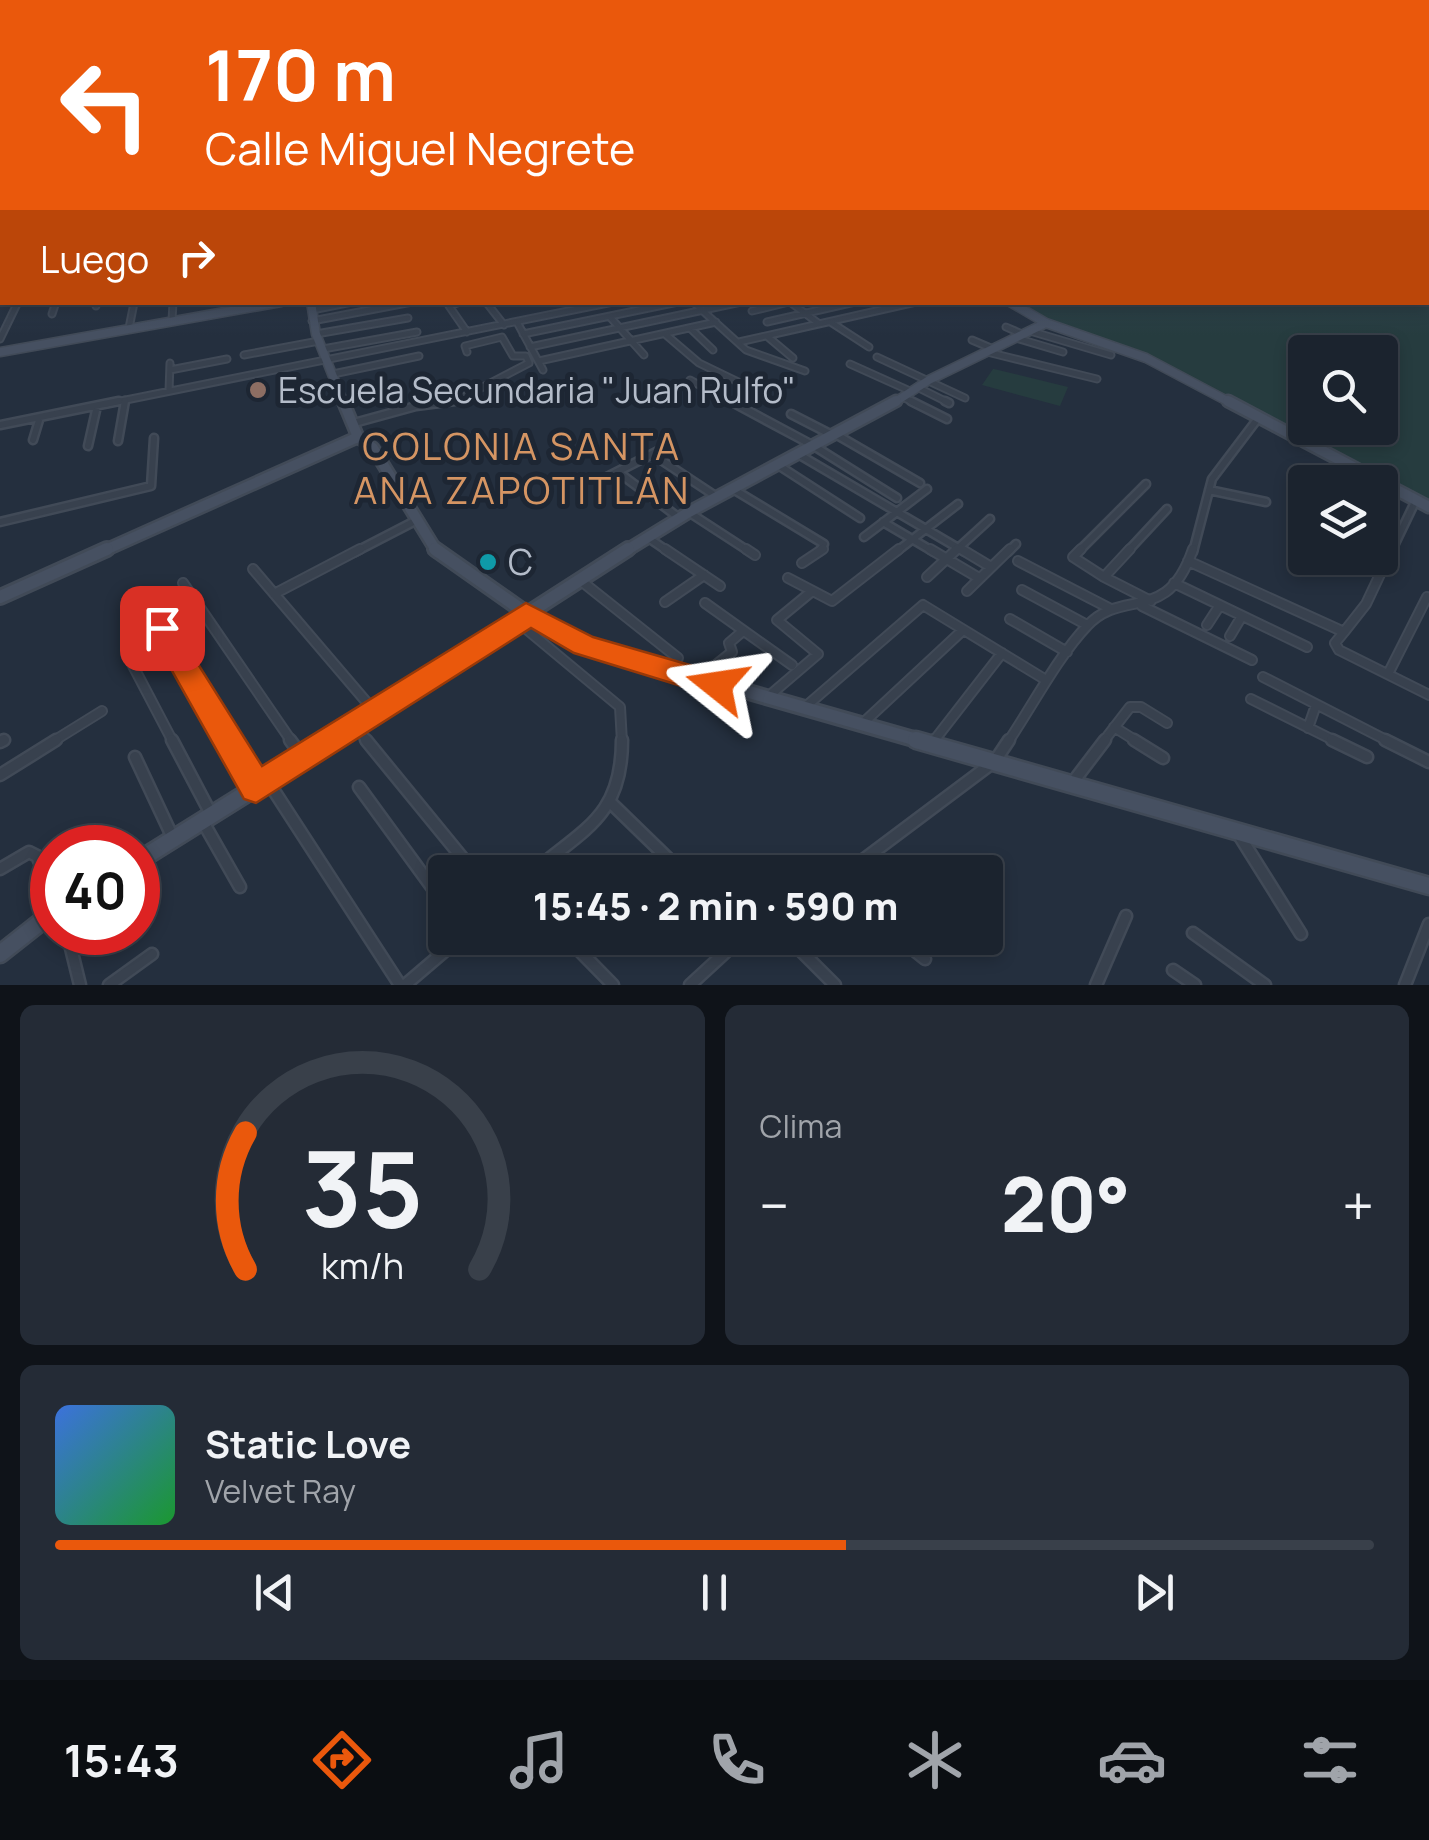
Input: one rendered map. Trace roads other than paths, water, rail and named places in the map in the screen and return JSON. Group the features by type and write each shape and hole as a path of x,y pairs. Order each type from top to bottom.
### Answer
{"street":[{"path":"0,339 17,305"},
{"path":"52,314 55,305"},
{"path":"129,328 134,305"},
{"path":"172,321 173,305"},
{"path":"211,314 212,305"},
{"path":"312,321 396,305"},
{"path":"452,305 466,332"},
{"path":"488,305 504,324"},
{"path":"244,355 466,332 595,305 644,355"},
{"path":"523,334 663,305"},
{"path":"696,305 758,356 805,371"},
{"path":"530,347 726,305"},
{"path":"752,310 775,305"},
{"path":"793,305 820,324"},
{"path":"767,322 841,305"},
{"path":"890,305 894,308"},
{"path":"739,342 905,305"},
{"path":"1015,305 1046,324 1146,358 1429,508"},
{"path":"0,352 246,306"},
{"path":"311,306 312,321 358,437 373,448 444,558 523,618 620,707 621,741 611,803 553,855"},
{"path":"0,425 169,391 408,318"},
{"path":"517,322 543,370"},
{"path":"539,362 716,322"},
{"path":"831,322 869,347"},
{"path":"160,847 647,536 836,436 929,380 1046,324"},
{"path":"1006,327 1063,352"},
{"path":"690,328 713,350"},
{"path":"321,346 417,332"},
{"path":"664,334 686,356 767,396"},
{"path":"1022,334 1111,356"},
{"path":"354,423 416,406 456,401 529,364 526,356 512,356 502,336 470,343 465,346 467,352"},
{"path":"767,336 793,358"},
{"path":"972,340 990,350 1097,378"},
{"path":"333,374 419,356"},
{"path":"877,357 966,398"},
{"path":"169,391 170,366 227,359"},
{"path":"850,364 910,392 949,403"},
{"path":"690,380 814,446 897,498"},
{"path":"910,392 947,419"},
{"path":"118,441 124,400"},
{"path":"88,446 96,406"},
{"path":"791,414 923,486 864,537"},
{"path":"34,440 40,417"},
{"path":"871,855 995,761 1046,680 1087,625 1110,609 1160,599 1188,560 1209,490 1226,456 1260,417"},
{"path":"0,597 358,437"},
{"path":"0,522 150,486 154,438"},
{"path":"600,481 662,448"},
{"path":"652,454 717,497"},
{"path":"798,454 991,567"},
{"path":"778,465 860,518"},
{"path":"618,472 756,555"},
{"path":"1146,484 1073,557 1152,602"},
{"path":"732,488 824,544 824,548 802,563"},
{"path":"1209,490 1266,502"},
{"path":"1416,500 1366,604 1334,646 1429,694"},
{"path":"788,578 832,601 958,504"},
{"path":"1104,576 1166,510"},
{"path":"926,577 990,519"},
{"path":"274,594 416,520"},
{"path":"883,522 979,578"},
{"path":"647,536 720,586"},
{"path":"967,590 1016,544"},
{"path":"1188,560 1344,632"},
{"path":"1018,561 1110,609"},
{"path":"252,569 376,712"},
{"path":"665,602 704,576"},
{"path":"578,580 678,658"},
{"path":"1174,583 1307,647"},
{"path":"183,584 303,758"},
{"path":"1022,590 1087,625"},
{"path":"765,699 818,654 777,620 812,592"},
{"path":"1388,674 1427,597"},
{"path":"705,603 792,664"},
{"path":"1141,605 1252,660"},
{"path":"803,709 923,606 1046,680"},
{"path":"1207,625 1220,606"},
{"path":"1230,636 1242,616"},
{"path":"523,618 584,646 698,680 1072,782 1429,886"},
{"path":"1010,619 1067,652"},
{"path":"162,628 262,784 403,985 439,955"},
{"path":"862,725 963,629"},
{"path":"698,680 732,652 729,643 743,631"},
{"path":"931,744 1002,653"},
{"path":"131,662 240,887"},
{"path":"1263,677 1429,762"},
{"path":"1250,699 1367,757"},
{"path":"1308,728 1316,704"},
{"path":"1072,782 1130,707 1167,723"},
{"path":"0,775 102,711"},
{"path":"355,726 460,855"},
{"path":"1114,727 1163,758"},
{"path":"135,757 173,839"},
{"path":"359,787 428,882"},
{"path":"611,803 665,855"},
{"path":"1236,830 1302,934"},
{"path":"0,869 30,852"},
{"path":"1096,985 1126,916"},
{"path":"1405,985 1429,924"},
{"path":"0,954 30,930"},
{"path":"1192,933 1265,985"},
{"path":"72,955 80,985"},
{"path":"109,985 151,955"},
{"path":"584,955 613,985"},
{"path":"690,985 723,955"},
{"path":"804,955 831,984"},
{"path":"920,955 925,959"},
{"path":"1172,970 1195,985"}],"place":[{"name":"Escuela Secundaria \"Juan Rulfo\"","path":"258,390"},
{"name":"C","path":"488,562"}],"district":[{"name":"COLONIA SANTA ANA ZAPOTITLÁN","path":"522,467"}]}
